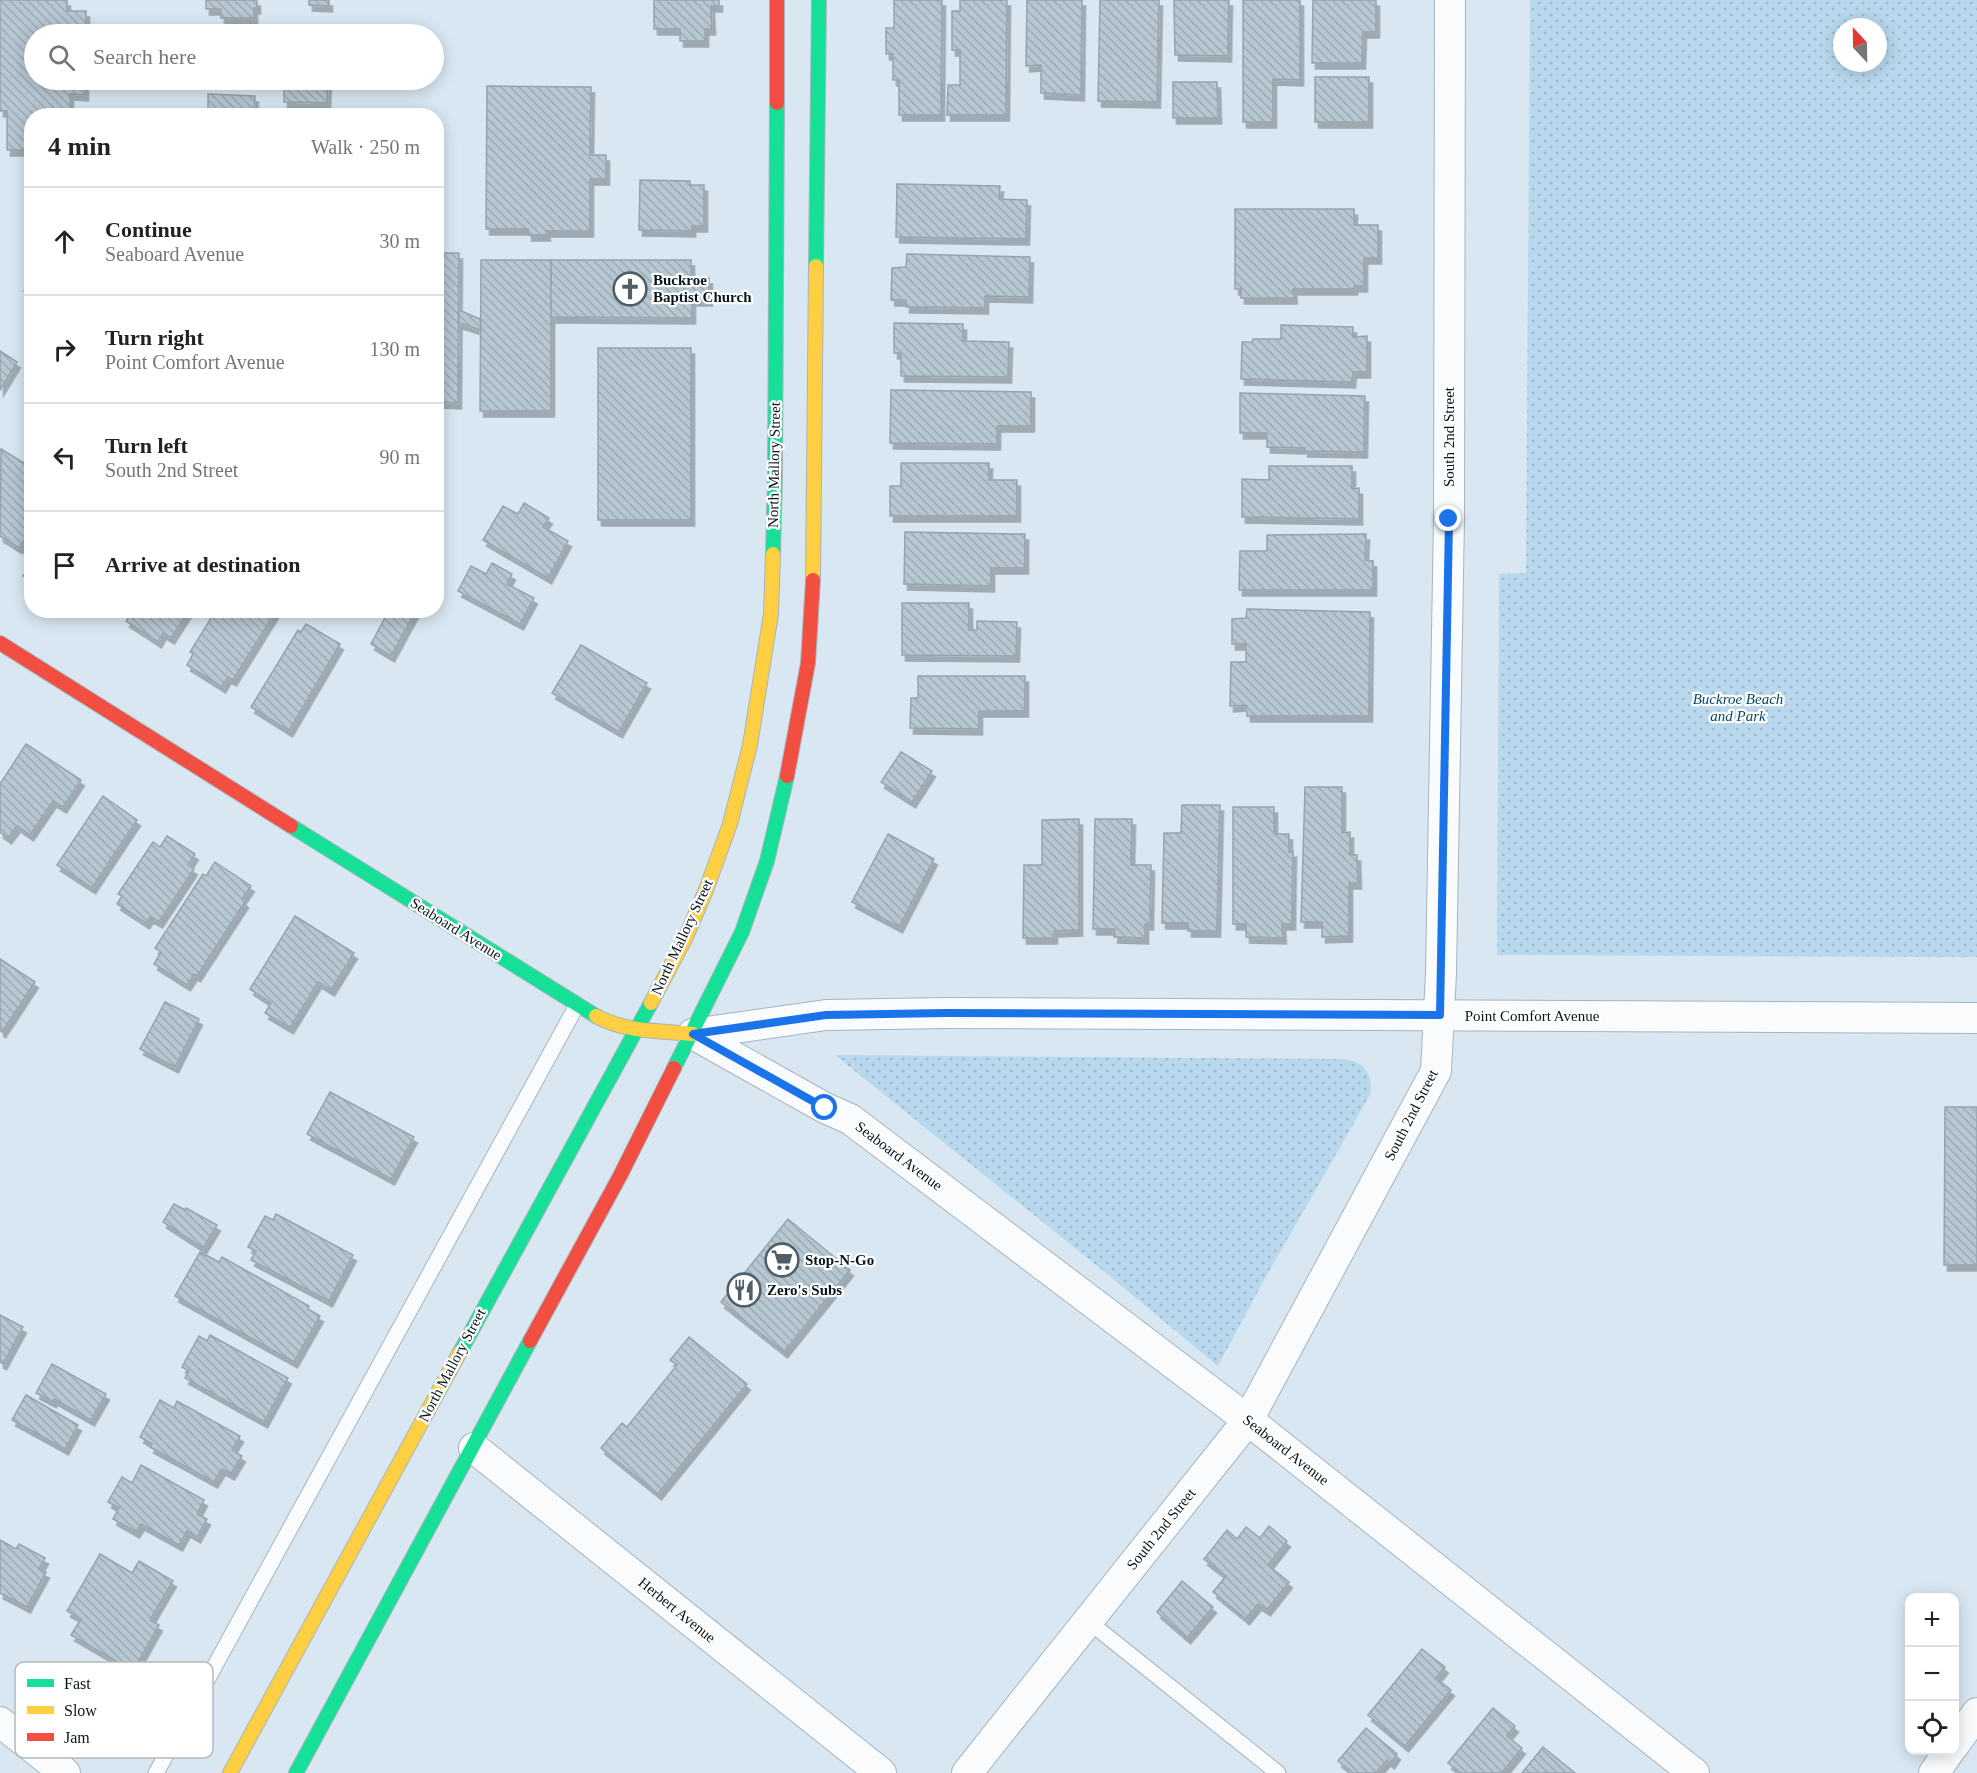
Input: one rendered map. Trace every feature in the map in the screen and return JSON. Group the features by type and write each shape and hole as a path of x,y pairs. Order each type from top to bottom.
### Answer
{"main road":[{"name":"North Mallory Street","path":"230,1773 637,1029 684,939 706,890 730,824 750,745 771,614 775,474 777,0"},
{"path":"296,1773 620,1176 742,932 767,861 784,790 808,663 813,591 819,0"},
{"name":"Seaboard Avenue","path":"0,643 605,1021 637,1029 693,1034"}],"street":[{"name":"South 2nd Street","path":"967,1773 1248,1420 1436,1071 1440,1015 1449,519 1450,0"},
{"name":"Point Comfort Avenue","path":"693,1034 826,1015 970,1013 1977,1018"},
{"name":"Seaboard Avenue","path":"693,1034 825,1108 850,1119 1248,1420 1694,1773"},
{"name":"Herbert Avenue","path":"474,1448 881,1773"},
{"path":"1959,1738 1977,1713"},
{"path":"0,1722 15,1734"},
{"path":"1934,1773 1947,1755"},
{"path":"46,1758 65,1773"}],"lane":[{"path":"213,1669 577,1005"},
{"path":"1088,1621 1278,1773"},
{"path":"156,1773 164,1758"}],"green space":[{"name":"Buckroe Beach and Park","path":"1530,0 1977,0 1977,957 1497,955 1499,574 1526,573"},
{"path":"835,1055 1343,1059 1356,1062 1365,1069 1370,1079 1371,1093 1263,1282 1218,1366"}],"building":[{"path":"0,0 67,0 67,11 86,11 86,24 24,24 24,90 85,90 85,95 70,94 70,108 24,108 24,150 7,150 7,111 0,111"},
{"path":"206,0 257,0 257,8 254,8 254,18 221,18 221,9 206,9"},
{"path":"309,0 329,0 329,6 309,5"},
{"path":"654,0 719,0 719,6 711,6 712,29 705,29 705,41 680,41 680,29 654,29"},
{"path":"894,0 942,0 941,115 899,115 899,80 893,80 893,54 886,54 886,28 894,28"},
{"path":"960,0 1007,0 1006,115 947,115 948,85 960,85 960,50 952,50 952,11 960,11"},
{"path":"1027,0 1082,0 1081,95 1041,93 1041,65 1026,66"},
{"path":"1100,0 1159,0 1157,102 1098,101"},
{"path":"1174,0 1229,0 1228,56 1175,55"},
{"path":"1243,0 1300,0 1300,80 1273,79 1273,122 1243,122"},
{"path":"1313,0 1376,0 1376,32 1363,32 1362,63 1312,63"},
{"path":"1315,77 1369,77 1369,122 1315,122"},
{"path":"1173,82 1217,82 1218,118 1173,118"},
{"path":"487,86 591,87 590,155 606,155 606,179 590,179 590,231 546,231 547,235 528,235 528,229 486,229"},
{"path":"284,90 328,90 327,103 284,102"},
{"path":"208,94 255,96 254,108 208,108"},
{"path":"640,180 690,181 690,185 704,185 704,226 692,226 692,231 639,230"},
{"path":"897,184 1000,186 999,199 1027,200 1026,239 896,237"},
{"path":"1235,209 1354,209 1354,225 1378,225 1378,258 1364,258 1364,286 1354,286 1354,289 1293,289 1294,298 1241,298 1241,289 1235,289"},
{"path":"444,253 459,253 458,403 444,402"},
{"path":"907,254 1030,257 1029,297 985,296 985,308 906,307 906,300 891,300 892,268 906,267"},
{"path":"481,260 551,260 551,411 480,411"},
{"name":"Buckroe Baptist Church","path":"551,260 691,260 691,278 709,278 709,300 692,300 692,318 551,317"},
{"path":"459,310 480,319 481,330 459,323"},
{"path":"894,323 963,324 963,341 1009,342 1008,377 901,376 901,353 894,353"},
{"path":"1281,325 1353,327 1353,337 1367,336 1367,372 1353,372 1352,382 1241,379 1242,342 1252,342 1253,339 1281,339"},
{"path":"598,348 691,348 691,520 598,520"},
{"path":"0,351 17,362 0,390"},
{"path":"891,390 1031,392 1031,426 997,426 997,444 890,443"},
{"path":"1240,393 1365,396 1364,452 1304,451 1305,448 1267,447 1267,433 1240,433"},
{"path":"1,449 24,463 24,540 19,548 0,536"},
{"path":"901,463 989,463 989,480 1017,480 1017,516 890,516 890,486 901,486"},
{"path":"1269,466 1352,466 1352,489 1359,488 1359,519 1242,517 1242,479 1269,480"},
{"path":"524,503 549,518 543,527 568,541 548,578 483,540 503,506 518,514"},
{"path":"905,532 1025,534 1025,568 991,568 991,586 904,584"},
{"path":"1366,534 1365,560 1373,561 1373,590 1239,590 1240,551 1267,551 1267,535"},
{"path":"492,563 512,574 507,584 534,598 520,624 458,591 471,566 486,574"},
{"path":"902,603 969,603 969,630 977,630 977,621 1017,622 1016,656 902,655"},
{"path":"1247,609 1370,612 1369,716 1247,716 1246,705 1230,706 1231,662 1246,662 1246,644 1232,644 1232,619 1246,618"},
{"path":"128,618 184,618 171,638 163,633 158,642 126,621"},
{"path":"211,618 272,618 233,680 228,677 222,687 187,665 193,654 190,652"},
{"path":"385,618 412,618 391,656 371,644"},
{"path":"306,624 340,644 289,731 251,707 298,630 301,632"},
{"path":"581,645 647,683 619,732 552,693"},
{"path":"918,676 1025,676 1025,711 979,711 979,729 910,728 911,698 918,698"},
{"path":"26,744 81,780 63,807 53,801 30,835 17,826 8,838 0,832 0,784"},
{"path":"901,752 932,771 912,802 881,782"},
{"path":"1305,787 1342,787 1342,833 1350,832 1350,855 1357,855 1358,883 1349,883 1349,936 1322,937 1322,922 1301,922"},
{"path":"103,796 137,820 92,888 57,865"},
{"path":"1182,805 1220,805 1217,931 1188,931 1188,923 1162,923 1164,833 1181,833"},
{"path":"1233,807 1274,807 1274,834 1289,834 1289,852 1293,851 1292,924 1282,924 1283,938 1246,937 1246,924 1233,924"},
{"path":"1079,819 1079,930 1054,931 1054,938 1023,938 1024,865 1042,865 1042,820"},
{"path":"1095,819 1132,819 1131,865 1151,865 1150,924 1145,924 1145,938 1114,937 1115,929 1093,929"},
{"path":"888,834 934,859 899,927 852,902"},
{"path":"167,836 195,854 188,865 194,869 159,922 150,917 146,923 117,904 122,896 118,894 153,842 160,847"},
{"path":"215,862 251,886 242,899 245,902 197,976 194,974 187,985 154,964 161,952 155,948 203,874 206,876"},
{"path":"295,916 354,953 331,990 318,982 290,1028 265,1013 271,1003 250,989"},
{"path":"0,959 35,982 2,1032 0,1030"},
{"path":"165,1002 199,1019 175,1067 140,1049"},
{"path":"330,1092 414,1137 391,1179 307,1134"},
{"path":"1945,1107 1977,1107 1977,1265 1944,1265"},
{"path":"174,1204 217,1225 203,1248 163,1222"},
{"path":"276,1214 353,1255 329,1301 251,1260 256,1251 248,1247 265,1216 273,1220"},
{"path":"788,1219 850,1270 784,1352 721,1302"},
{"path":"200,1252 219,1262 222,1257 309,1306 308,1309 320,1316 294,1362 175,1296"},
{"path":"0,1315 23,1327 3,1364 0,1362"},
{"path":"210,1335 288,1378 264,1422 185,1378 189,1371 182,1367 199,1336 207,1341"},
{"path":"689,1337 747,1384 658,1494 601,1448 622,1423 627,1427 677,1365 670,1360"},
{"path":"52,1364 106,1394 91,1420 54,1399 53,1402 36,1393"},
{"path":"26,1395 78,1425 65,1449 12,1420"},
{"path":"160,1400 174,1408 177,1401 240,1436 232,1450 242,1456 231,1474 222,1469 214,1482 150,1447 152,1444 140,1437"},
{"path":"141,1465 204,1500 197,1514 207,1519 197,1537 187,1531 179,1545 141,1524 136,1532 113,1519 119,1508 108,1502 122,1477 132,1483"},
{"path":"1269,1526 1287,1541 1268,1565 1289,1582 1267,1610 1258,1604 1246,1619 1213,1592 1226,1576 1204,1559 1227,1530 1237,1539 1246,1527 1260,1538"},
{"path":"0,1540 16,1549 19,1544 45,1558 39,1569 46,1572 27,1607 0,1593"},
{"path":"100,1554 132,1573 139,1561 173,1581 150,1620 159,1625 138,1662 118,1662 71,1635 81,1619 67,1611"},
{"path":"1182,1581 1213,1607 1187,1638 1157,1612"},
{"path":"1422,1649 1445,1667 1436,1678 1451,1690 1405,1746 1368,1715"},
{"path":"1493,1708 1515,1726 1507,1736 1522,1748 1502,1773 1461,1773 1448,1763"},
{"path":"1366,1728 1397,1754 1391,1763 1387,1760 1376,1773 1353,1773 1338,1761"},
{"path":"1543,1747 1575,1773 1522,1773"}],"traffic: fast":[{"path":"816,266 819,0"},
{"path":"773,554 777,103"},
{"path":"674,1068 742,932 767,861 787,776"},
{"path":"291,826 596,1016"},
{"path":"460,1352 651,1003"},
{"path":"296,1773 530,1341"}],"traffic: slow":[{"path":"813,580 816,266"},
{"path":"651,1003 685,939 730,824 750,745 771,614 773,554"},
{"path":"596,1016 631,1028 693,1034"},
{"path":"230,1773 460,1352"}],"traffic: jam":[{"path":"777,0 777,103"},
{"path":"787,776 808,663 813,580"},
{"path":"0,643 291,826"},
{"path":"530,1341 620,1176 674,1068"}],"place":[{"name":"Buckroe Baptist Church","path":"630,289"},
{"name":"Stop-N-Go","path":"782,1260"},
{"name":"Zero's Subs","path":"744,1290"}],"route":[{"path":"825,1108 693,1034 826,1015 946,1013 1440,1015 1449,519"}]}
